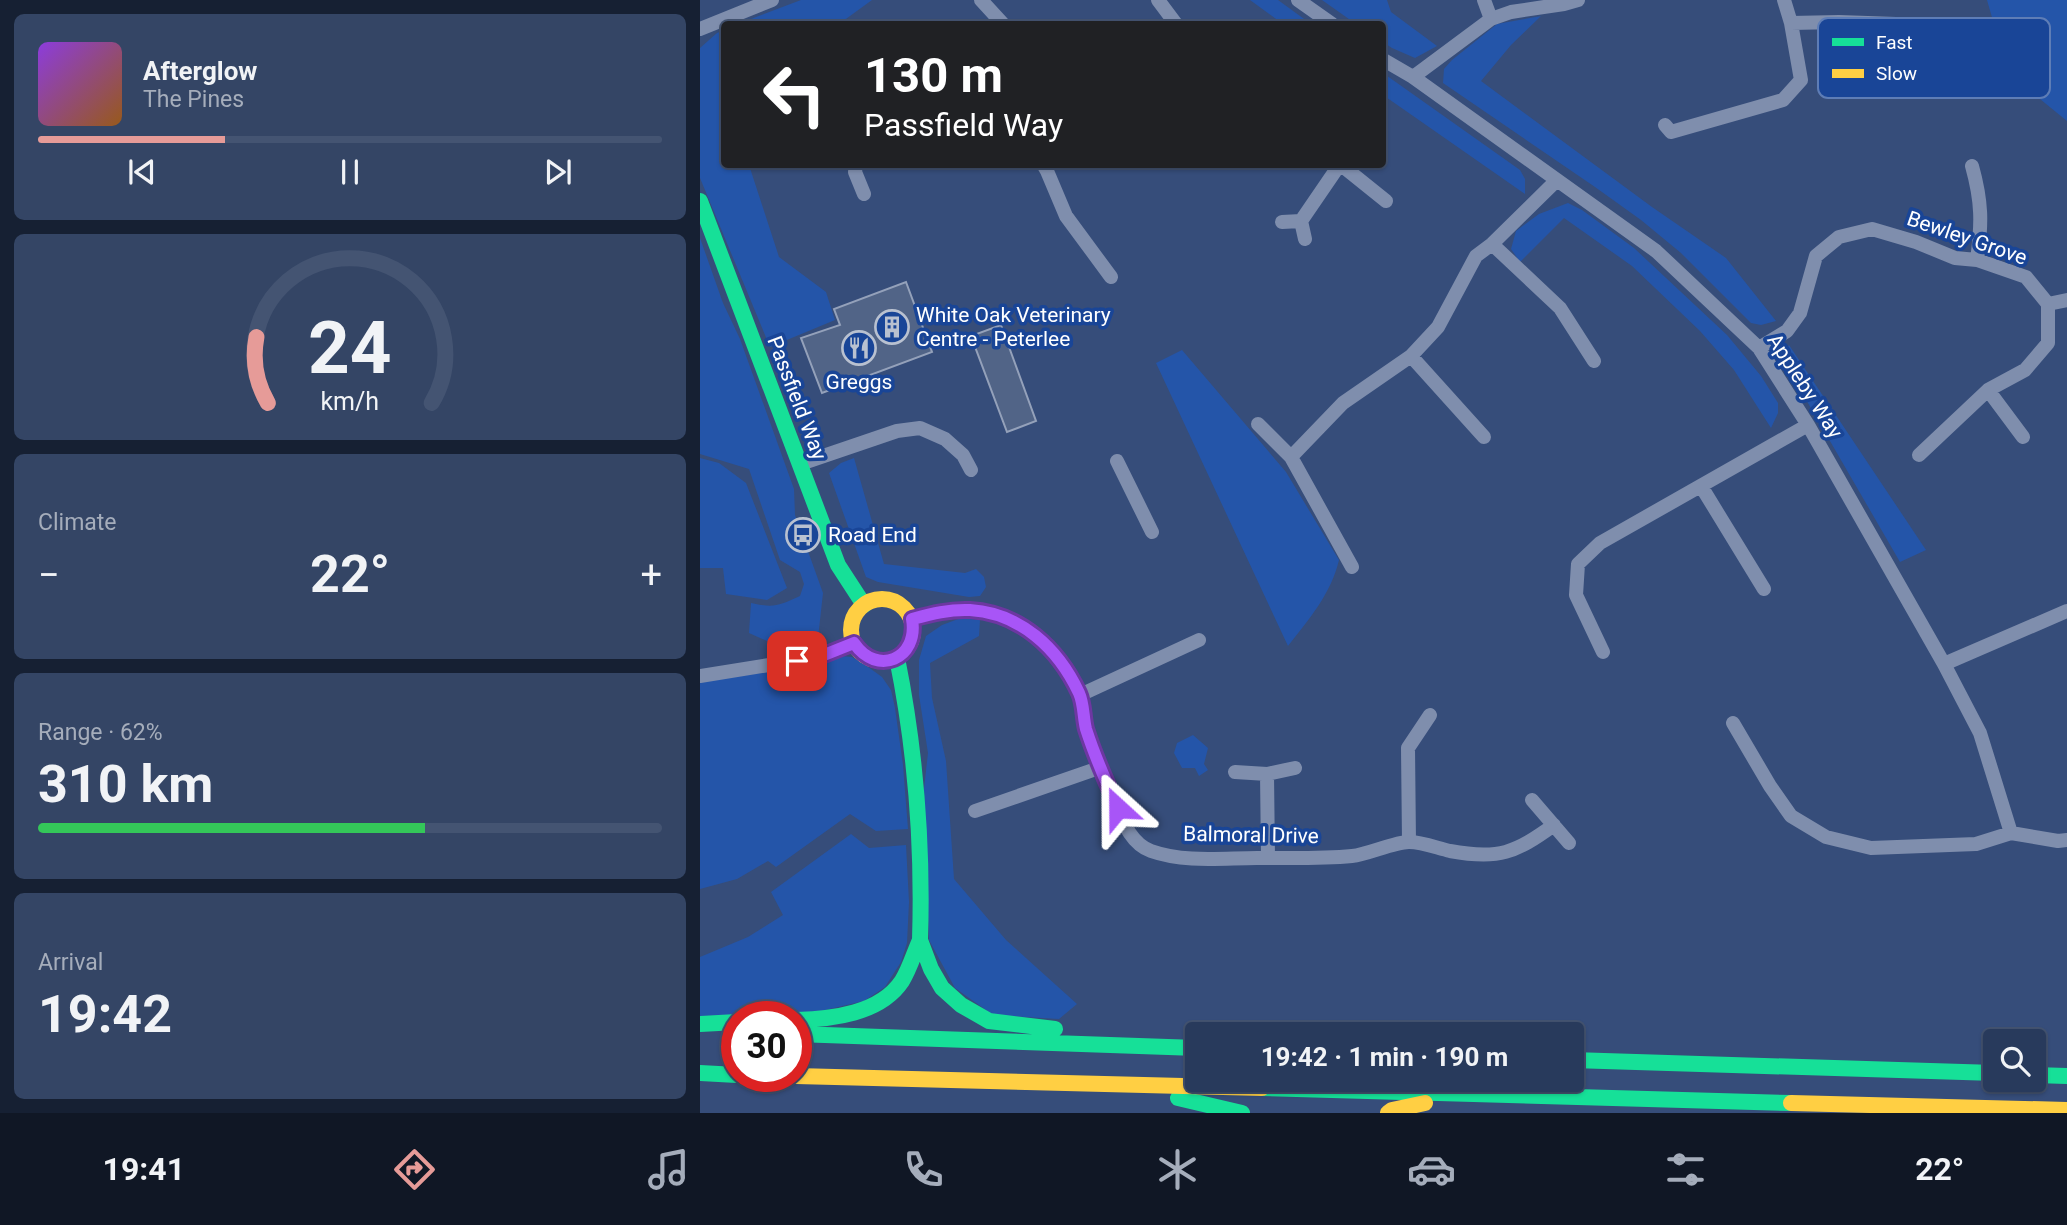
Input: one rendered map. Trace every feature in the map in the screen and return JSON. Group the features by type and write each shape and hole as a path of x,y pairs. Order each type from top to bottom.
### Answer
{"main road":[{"name":"Passfield Way","path":"700,201 838,565 864,605"},
{"path":"877,599 888,599 902,606 912,619 914,629 911,642 906,651 897,658 876,661 859,652 851,633 852,622 864,605 877,599"},
{"path":"897,658 907,705 915,769 921,851 920,940 942,988 961,1005 989,1021 1063,1030 1161,1047"},
{"path":"812,1018 846,1015 880,1001 900,984 920,940"},
{"path":"700,1024 721,1022"},
{"path":"700,1031 721,1032"},
{"path":"812,1035 1185,1048"},
{"path":"1584,1060 1983,1073"},
{"path":"700,1073 721,1074"},
{"path":"2046,1075 2067,1076"},
{"path":"812,1076 2067,1110"},
{"path":"1127,1086 1242,1113"},
{"path":"1388,1113 1467,1095"}],"street":[{"path":"700,29 772,0"},
{"path":"981,0 1000,21"},
{"path":"1158,0 1174,21"},
{"path":"1298,0 1328,21"},
{"path":"1484,0 1491,19"},
{"path":"1413,77 1491,19 1511,12 1578,0"},
{"path":"1665,125 1671,132 1783,100 1801,80 1784,0"},
{"path":"1791,23 1818,22"},
{"name":"Appleby Way","path":"1386,61 1413,77 1656,251 1759,348 1808,425 1944,664 1980,733 2011,833"},
{"path":"1972,166 1980,193 1982,222 1977,260"},
{"path":"856,168 864,194"},
{"path":"1045,168 1066,216 1111,277"},
{"path":"1305,239 1301,221 1337,168"},
{"path":"1345,168 1386,201"},
{"path":"1291,457 1343,404 1411,356 1438,327 1476,256 1492,244 1556,181"},
{"path":"1282,222 1301,221"},
{"name":"Bewley Grove","path":"1759,348 1787,331 1800,313 1816,256 1839,237 1872,229 1916,242 1955,258 1977,260 2026,277 2048,304"},
{"path":"1492,244 1560,308 1594,361"},
{"path":"1919,455 1988,390 2025,370 2048,343 2048,304 2067,300"},
{"path":"1411,356 1484,437"},
{"path":"1988,390 2023,437"},
{"path":"1258,424 1291,457 1352,567"},
{"path":"1603,652 1576,595 1578,564 1600,543 1808,425"},
{"path":"800,464 897,430 920,428 945,439 963,455 971,470"},
{"path":"1117,461 1152,532"},
{"path":"1700,486 1764,589"},
{"name":"Balmoral Drive","path":"912,619 939,612 968,610 994,613 1024,627 1046,643 1066,669 1080,695 1085,726 1099,768 1127,829 1134,839 1149,850 1196,859 1355,856 1409,842 1453,851 1493,855 1513,851 1554,825"},
{"path":"1944,664 2067,611"},
{"path":"1080,695 1199,640"},
{"path":"700,676 819,657 854,643"},
{"path":"1409,842 1408,748 1430,715"},
{"path":"1733,723 1791,816 1826,837 1871,848 1976,844 2011,833 2058,841 2067,840"},
{"path":"975,811 1099,768"},
{"path":"1235,772 1267,774 1295,768"},
{"path":"1267,774 1268,858"},
{"path":"1532,800 1569,844"}],"shaded area":[{"path":"801,0 872,0 843,21 746,21"},
{"path":"1250,0 1278,0 1307,21 1279,21"},
{"path":"1322,0 1387,0 1391,12 1437,46 1415,58 1386,44 1386,21 1352,21"},
{"path":"1987,0 2067,0 2067,121 2039,98 2050,98 2050,18 1992,18"},
{"path":"1541,16 1511,45 1481,81 1726,258 1776,321 1761,325 1751,323 1681,253 1641,220 1443,83 1444,69 1452,60 1497,24"},
{"path":"721,31 721,168 750,168 779,257 826,292 835,320 770,347 700,178 700,48"},
{"path":"1386,75 1520,170 1525,179 1525,194 1386,97"},
{"path":"1568,203 1582,210 1634,248 1727,335 1761,376 1778,403 1778,413 1771,428 1734,370 1700,331 1632,266 1564,218 1520,262 1511,249 1516,231 1539,214"},
{"path":"700,238 794,489 795,515 823,593 818,638 776,645 749,633 751,603 771,606 786,602 800,596 804,584 800,572 780,560 749,469 700,454"},
{"path":"1789,345 1926,550 1900,562 1786,365 1783,356"},
{"path":"1182,350 1286,472 1339,560 1325,595 1288,646 1156,363"},
{"path":"700,458 719,463 746,483 787,588 767,600 726,594 723,568 700,568"},
{"path":"854,458 884,564 965,573 976,569 984,577 986,587 980,596 969,597 878,582 866,577 829,473 841,463"},
{"path":"961,618 980,620 979,636 930,663 932,698 946,761 954,879 1006,940 1077,1004 1059,1019 993,1015 955,988 929,940 924,789 928,753 919,695 919,660 926,636 942,625"},
{"path":"841,656 852,657 864,664 882,677 891,690 903,765 908,829 876,831 850,814 776,867 768,861 737,879 700,889 700,682 801,667"},
{"path":"1193,735 1208,748 1204,764 1208,770 1199,776 1195,768 1182,768 1174,753 1177,743"},
{"path":"851,834 869,848 906,845 909,902 907,943 901,962 885,987 864,1001 812,1013 812,1001 721,1001 721,1016 700,1016 700,957 748,937 783,915 771,892"}],"building":[{"path":"906,282 932,352 822,393 801,338 840,325 834,309"},
{"path":"1001,325 1036,421 1007,432 971,336"}],"traffic: fast":[{"path":"700,201 838,565 864,605"},
{"path":"897,658 917,799 920,940"},
{"path":"920,940 942,988 961,1005 989,1021 1055,1029"},
{"path":"812,1019 854,1013 881,1001 902,981 920,940"},
{"path":"700,1024 721,1023"},
{"path":"812,1035 1185,1048"},
{"path":"1584,1060 1983,1073"},
{"path":"700,1073 721,1074"},
{"path":"2046,1075 2067,1076"},
{"path":"1403,1092 1791,1103"},
{"path":"1178,1098 1242,1113"}],"traffic: slow":[{"path":"882,599 894,601 904,608 911,618 913,630 911,642 904,652 894,659 882,661 870,659 860,652 853,642 851,630 853,618 860,608 870,601 882,599"},
{"path":"812,1076 1185,1086"},
{"path":"1388,1113 1425,1103"},
{"path":"1791,1103 2067,1110"}],"place":[{"name":"White Oak Veterinary Centre - Peterlee","path":"892,327"},
{"name":"Greggs","path":"859,348"},
{"name":"Road End","path":"803,535"}],"route":[{"path":"797,661 819,657 854,643 859,652 869,658 887,661 906,651 914,629 912,619 939,612 968,610 994,613 1024,627 1046,643 1066,669 1080,695 1085,726 1099,768 1118,808"}]}
